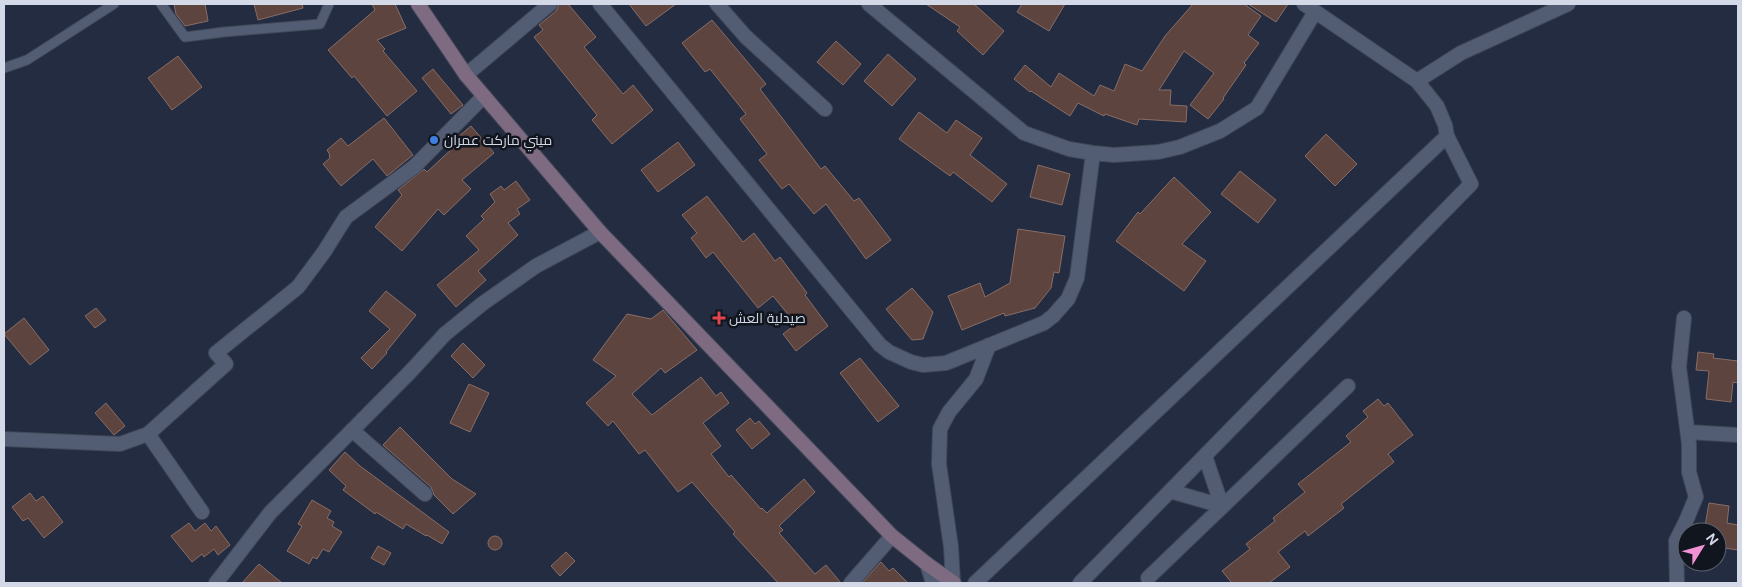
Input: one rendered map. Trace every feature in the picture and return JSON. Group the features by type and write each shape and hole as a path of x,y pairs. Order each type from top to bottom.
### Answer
{"main road":[{"path":"418,4 466,75 600,232 892,536 954,583"}],"street":[{"path":"466,75 550,4"},
{"path":"600,4 880,344 900,358 911,362 929,365 946,363 1044,323 1061,308 1068,299 1077,278 1093,153"},
{"path":"717,4 746,37 825,109"},
{"path":"869,4 1024,133 1069,149 1093,153 1136,154 1180,147 1220,131 1257,108 1310,8 1416,82 1437,106 1445,125 1447,136 1471,184 1080,583"},
{"path":"1416,82 1461,53 1568,4"},
{"path":"4,439 120,444 148,434 226,364 216,353 298,287 324,252 346,217 414,167 484,96"},
{"path":"975,583 1447,136"},
{"path":"216,583 270,513 445,334 482,304 536,266 600,232"},
{"path":"1677,583 1676,541 1696,497 1689,472 1688,432 1679,367 1684,318"},
{"path":"954,583 951,547 939,464 940,429 949,412 976,379 989,346"},
{"path":"1148,578 1348,386"},
{"path":"352,430 425,494"},
{"path":"1688,432 1738,435"},
{"path":"148,434 202,512"},
{"path":"1205,456 1222,506"},
{"path":"1170,491 1222,506"},
{"path":"851,583 892,536"},
{"path":"927,564 933,583"}],"lane":[{"path":"4,68 27,60 114,4"},
{"path":"161,4 185,37 320,24 329,4"}],"building":[{"path":"174,4 205,4 208,21 185,26 176,14"},
{"path":"254,4 302,4 303,8 258,20"},
{"path":"372,4 395,4 406,28 377,40 385,49 383,51 417,91 387,116 354,76 352,78 328,50 375,10"},
{"path":"559,4 568,4 596,37 584,47 623,94 633,85 653,110 612,144 592,120 597,115 534,37 543,30 539,25 556,11"},
{"path":"629,4 676,4 646,26"},
{"path":"926,4 974,4 1004,31 983,55 957,31 960,27"},
{"path":"1022,4 1065,4 1049,31 1017,12"},
{"path":"1193,4 1244,4 1261,16 1248,35 1259,43 1244,63 1246,65 1224,99 1208,119 1190,105 1214,73 1184,51 1159,90 1171,90 1170,105 1187,106 1186,122 1139,119 1137,125 1105,114 1104,116 1078,103 1070,116 1030,92 1014,79 1025,65 1051,87 1059,73 1094,96 1100,85 1114,91 1125,64 1142,71 1165,36"},
{"path":"1248,4 1288,4 1276,22"},
{"path":"712,20 766,84 760,89 821,169 825,166 854,201 859,198 891,240 866,259 826,204 814,214 789,184 782,189 759,160 767,154 740,119 746,114 710,69 705,72 682,43"},
{"path":"836,41 861,64 843,85 817,62"},
{"path":"888,54 916,79 892,106 864,81"},
{"path":"178,56 202,87 172,110 148,78"},
{"path":"433,69 463,105 451,114 422,78"},
{"path":"919,112 947,133 956,120 982,138 970,155 1007,184 992,202 953,172 950,176 899,139"},
{"path":"384,118 413,155 387,176 373,159 341,186 323,164 330,158 327,150 341,138 348,146"},
{"path":"471,126 494,153 462,180 471,189 444,215 438,209 402,251 375,227 402,195 398,190 424,169 427,172 455,146 452,142"},
{"path":"1326,134 1357,164 1335,186 1305,156"},
{"path":"678,142 695,165 658,192 641,170"},
{"path":"1038,165 1070,174 1062,205 1030,197"},
{"path":"1240,171 1276,200 1258,223 1221,194"},
{"path":"1174,177 1211,212 1182,244 1206,261 1184,291 1116,241 1138,212 1140,214"},
{"path":"516,181 530,200 517,209 520,214 508,223 518,235 478,271 486,280 456,307 437,285 479,250 466,236 484,219 481,216 495,202 490,194 501,186 504,190"},
{"path":"707,196 743,242 754,233 775,261 780,257 807,293 805,295 828,326 796,351 783,334 796,324 773,296 758,308 713,252 706,258 691,238 697,233 682,215"},
{"path":"1018,229 1065,236 1059,273 1054,272 1051,288 1035,308 1005,316 1004,313 962,330 948,296 980,283 985,297 1010,283"},
{"path":"912,288 933,312 923,339 912,340 886,309"},
{"path":"386,291 416,315 387,353 372,369 361,358 390,329 369,311"},
{"path":"96,308 106,320 95,328 85,316"},
{"path":"663,310 697,350 665,373 661,368 632,394 652,415 701,377 716,396 721,392 729,403 703,423 721,446 711,454 729,477 731,475 761,509 767,513 804,479 815,492 779,526 783,530 779,533 815,574 826,565 841,583 778,583 733,534 735,532 692,482 678,492 645,450 639,454 613,421 608,426 586,403 616,376 593,360 627,314 651,319"},
{"path":"24,318 49,350 30,365 4,334"},
{"path":"463,343 485,365 473,378 451,356"},
{"path":"1698,352 1714,354 1713,358 1738,361 1738,383 1733,382 1731,402 1706,399 1709,371 1696,370"},
{"path":"860,358 899,406 878,422 840,373"},
{"path":"469,384 489,393 470,432 450,423"},
{"path":"1378,399 1384,406 1388,403 1413,435 1388,454 1394,462 1341,504 1344,508 1308,536 1305,531 1278,552 1290,567 1269,583 1232,583 1222,571 1250,549 1246,544 1275,521 1273,518 1305,492 1298,484 1351,442 1346,436 1368,417 1363,411"},
{"path":"106,403 125,426 114,435 95,413"},
{"path":"750,418 755,424 759,421 770,434 752,449 736,430"},
{"path":"400,427 452,479 476,494 453,514 434,495 431,487 383,445"},
{"path":"345,452 360,466 449,532 442,544 406,524 403,529 376,512 375,514 343,490 346,486 329,470"},
{"path":"30,493 36,501 43,496 63,522 44,538 28,518 23,521 12,507"},
{"path":"312,500 331,511 327,518 334,522 332,526 342,532 329,552 323,549 317,559 313,557 309,564 287,551 302,526 298,524"},
{"path":"1709,503 1729,506 1727,523 1706,522"},
{"path":"189,523 195,531 205,523 211,531 216,526 230,545 218,555 214,549 204,557 202,554 192,562 171,536"},
{"path":"1727,523 1738,525 1738,550 1727,548"},
{"path":"492,536 498,536 502,543 498,550 492,550 488,546 488,540"},
{"path":"378,546 391,553 384,565 371,558"},
{"path":"566,552 575,561 560,576 551,566"},
{"path":"881,562 889,571 893,568 908,583 862,583"},
{"path":"259,564 282,583 242,583"}],"place":[{"name":"ميني ماركت عمران","path":"434,140"},
{"name":"صيدلية العش","path":"719,318"}]}
